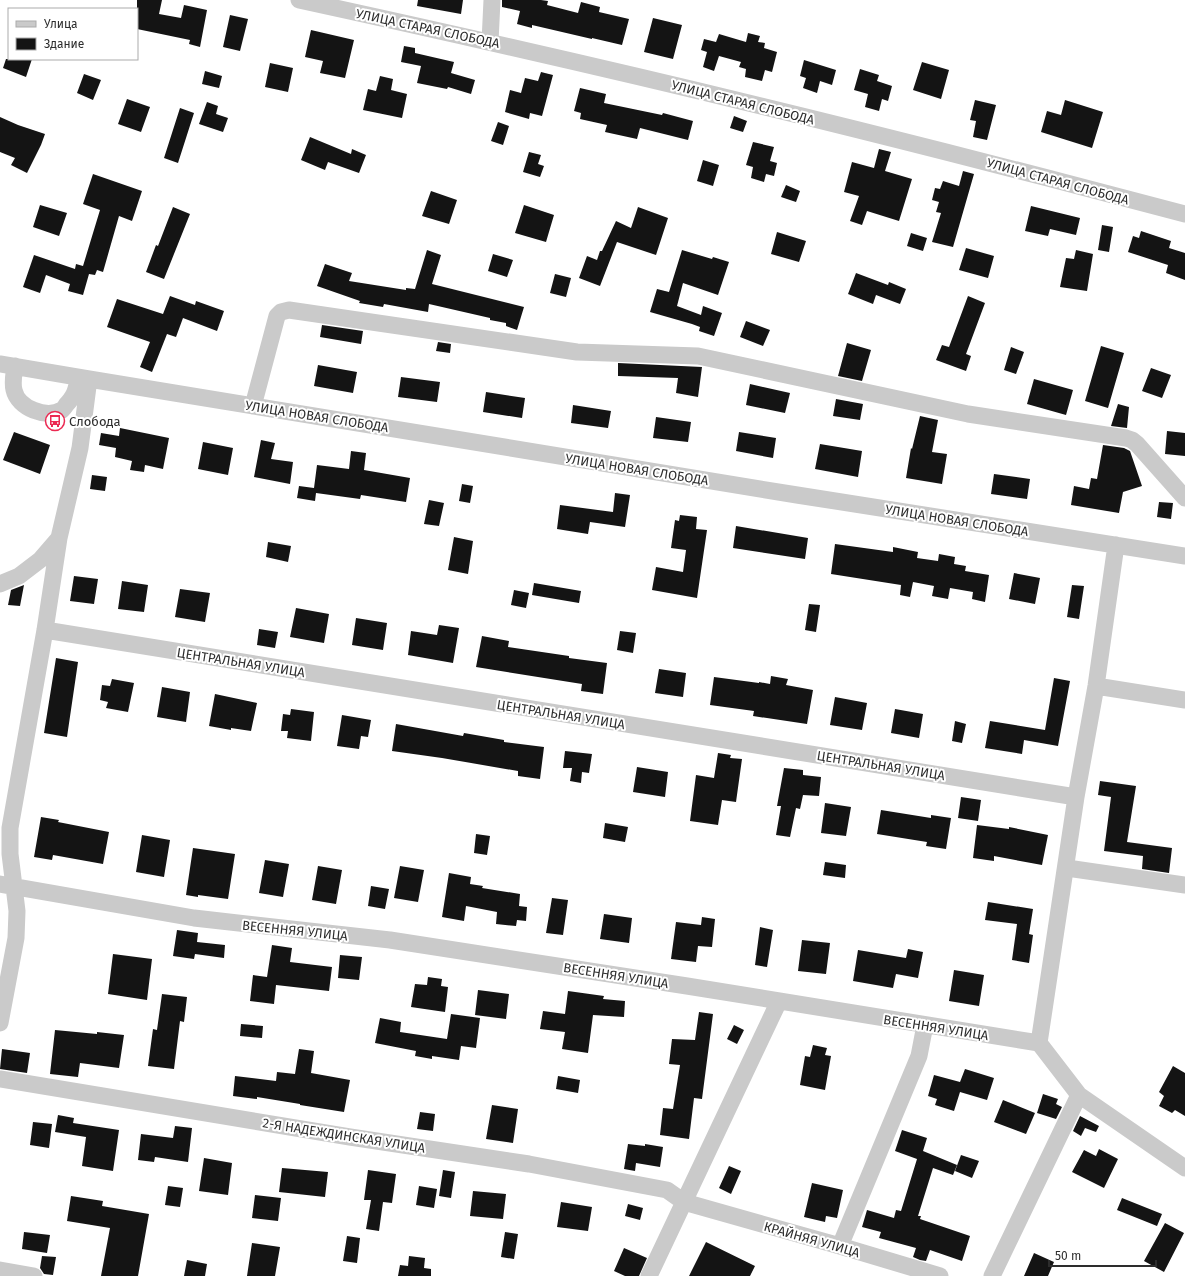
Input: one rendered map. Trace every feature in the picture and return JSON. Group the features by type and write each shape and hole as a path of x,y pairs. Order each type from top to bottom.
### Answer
{"street":[{"name":"УЛИЦА СТАРАЯ СЛОБОДА","path":"299,0 490,42 946,152 1185,214"},
{"path":"490,42 492,0"},
{"path":"253,406 277,316 281,312 289,310 577,352 698,356 968,414 1126,438 1137,444 1185,498"},
{"path":"8,365 13,381 14,391 18,399 28,408 47,413 62,410 74,396 84,379"},
{"name":"УЛИЦА НОВАЯ СЛОБОДА","path":"8,365 84,379 797,495 1185,556"},
{"path":"0,1023 16,938 17,910 7,885 10,854 10,828 45,630 75,446 84,379"},
{"path":"0,584 19,576 40,560 59,538"},
{"path":"1116,545 1096,686 1076,797 1040,1043 1078,1095 1185,1168"},
{"name":"ЦЕНТРАЛЬНАЯ УЛИЦА","path":"45,630 1076,797"},
{"path":"1096,686 1185,700"},
{"path":"1066,868 1185,885"},
{"name":"ВЕСЕННЯЯ УЛИЦА","path":"7,885 194,918 390,940 1040,1043"},
{"path":"650,1276 780,1001"},
{"path":"840,1246 919,1056 925,1025"},
{"name":"2-Я НАДЕЖДИНСКАЯ УЛИЦА","path":"0,1079 350,1137 529,1164 667,1190 684,1202"},
{"path":"992,1276 1078,1095"},
{"name":"КРАЙНЯЯ УЛИЦА","path":"684,1202 940,1276"},
{"path":"0,1270 34,1276"}],"building":[{"path":"137,0 162,0 159,14 181,18 184,5 207,10 200,47 189,44 190,40 138,29"},
{"path":"418,0 463,0 461,14 417,6"},
{"path":"502,0 548,1 547,5 578,13 581,2 600,7 599,12 629,19 622,45 532,25 532,28 517,24 520,11 502,7"},
{"path":"230,15 248,19 240,51 223,47"},
{"path":"653,18 682,25 673,59 644,52"},
{"path":"311,30 354,40 345,78 320,73 323,61 305,57"},
{"path":"748,33 760,36 758,42 765,43 764,48 777,52 772,72 765,70 762,81 745,77 746,69 739,67 741,62 719,56 714,71 703,67 707,52 701,50 704,39 716,42 719,34 746,42"},
{"path":"404,46 415,48 415,53 454,62 451,73 475,80 471,94 448,87 447,89 417,83 421,66 401,62"},
{"path":"6,59 32,60 26,77 3,68"},
{"path":"804,60 836,70 832,85 820,81 817,93 803,88 806,78 800,76"},
{"path":"922,62 949,70 941,99 913,90"},
{"path":"270,63 293,68 288,92 265,87"},
{"path":"860,69 879,75 877,81 892,86 888,101 882,99 879,111 865,107 868,94 854,90"},
{"path":"205,71 222,76 219,88 202,84"},
{"path":"541,72 553,75 542,116 530,113 529,119 505,112 510,90 521,93 525,78 538,81"},
{"path":"84,74 101,80 93,100 77,93"},
{"path":"380,76 393,79 391,90 407,94 402,118 363,110 368,89 376,91"},
{"path":"580,88 606,94 604,103 662,115 663,113 693,121 688,140 640,128 637,139 605,132 607,125 580,119 581,113 574,111"},
{"path":"127,99 150,107 141,132 118,124"},
{"path":"975,100 996,105 987,140 973,137 976,121 970,120"},
{"path":"1065,100 1103,112 1092,148 1041,132 1047,111 1061,115"},
{"path":"207,102 218,106 216,114 228,118 223,132 199,124"},
{"path":"180,108 194,113 178,163 164,158"},
{"path":"734,116 747,121 743,132 730,128"},
{"path":"0,117 45,134 27,173 11,165 15,158 0,152"},
{"path":"498,122 509,126 503,145 491,141"},
{"path":"310,137 351,154 352,149 366,155 359,173 328,162 325,170 301,160"},
{"path":"753,142 774,147 770,161 777,163 774,176 766,174 764,182 751,178 753,167 746,165"},
{"path":"879,149 891,152 885,171 912,179 899,221 867,211 862,225 850,221 859,196 844,192 852,162 874,168"},
{"path":"529,152 541,155 538,164 544,166 540,177 523,172"},
{"path":"703,160 719,165 713,186 697,181"},
{"path":"963,171 974,174 953,247 932,242 941,213 936,212 939,202 932,200 935,188 940,189 943,181 959,186"},
{"path":"93,174 142,191 132,221 119,216 103,272 97,270 95,275 89,274 83,295 68,291 70,284 46,275 40,293 23,287 34,255 75,269 76,264 83,266 100,210 83,204"},
{"path":"786,185 800,191 796,202 781,197"},
{"path":"431,191 457,200 449,224 422,216"},
{"path":"40,205 67,213 59,236 33,227"},
{"path":"524,205 554,215 546,242 515,233"},
{"path":"1031,206 1080,218 1076,235 1050,229 1048,236 1025,231"},
{"path":"173,207 190,214 164,279 146,272"},
{"path":"638,207 668,218 656,255 617,242 600,286 579,278 587,256 597,260 600,251 602,251 616,221 631,228"},
{"path":"1102,225 1113,227 1109,252 1098,250"},
{"path":"1141,231 1171,241 1169,248 1185,253 1185,280 1166,273 1168,265 1128,252 1133,236 1139,238"},
{"path":"777,232 806,241 799,262 771,254"},
{"path":"911,233 927,238 923,251 907,246"},
{"path":"966,248 994,256 988,278 959,270"},
{"path":"427,250 441,255 432,284 524,307 517,330 506,326 506,323 490,320 490,318 429,304 428,312 384,304 383,307 359,303 360,301 317,286 325,264 352,273 349,281 406,290 406,288 415,289"},
{"path":"682,250 712,259 713,257 729,262 718,295 683,283 677,306 701,315 703,306 722,313 714,336 699,331 700,327 692,324 650,312 657,289 669,292"},
{"path":"1076,250 1093,254 1087,291 1060,287 1066,258 1074,259"},
{"path":"493,254 513,260 507,277 488,271"},
{"path":"856,273 888,285 889,282 906,289 900,304 876,295 873,304 848,294"},
{"path":"555,274 571,278 566,297 550,293"},
{"path":"170,296 195,305 196,301 224,311 217,331 183,318 176,337 167,334 152,372 140,367 150,342 107,327 117,299 163,314"},
{"path":"968,296 985,303 966,354 971,356 966,371 936,360 942,345 949,347"},
{"path":"746,321 770,330 763,346 740,337"},
{"path":"322,325 363,331 361,344 320,337"},
{"path":"438,342 451,344 450,353 436,351"},
{"path":"847,343 871,350 862,381 838,376"},
{"path":"1101,346 1124,353 1108,408 1085,401"},
{"path":"1011,347 1024,352 1016,374 1004,370"},
{"path":"618,363 702,367 698,397 676,393 678,378 618,376"},
{"path":"318,365 357,372 353,393 314,386"},
{"path":"1151,368 1171,375 1162,398 1142,391"},
{"path":"401,377 440,382 437,402 398,397"},
{"path":"1034,379 1073,390 1066,415 1027,404"},
{"path":"750,384 790,393 785,413 746,405"},
{"path":"486,392 525,398 522,418 483,412"},
{"path":"836,399 863,404 860,420 833,416"},
{"path":"1118,404 1129,407 1127,428 1111,426"},
{"path":"573,405 611,411 608,428 571,423"},
{"path":"920,416 938,420 932,452 947,454 942,484 906,478 911,448 912,449"},
{"path":"656,417 691,422 688,442 653,438"},
{"path":"120,428 169,438 163,469 145,465 144,472 130,470 132,461 115,457 116,448 99,445 101,433 119,436"},
{"path":"1167,431 1185,433 1185,456 1165,454"},
{"path":"14,432 50,445 40,474 3,460"},
{"path":"739,432 776,438 773,458 736,451"},
{"path":"261,440 275,443 271,459 293,462 290,484 254,477"},
{"path":"203,442 233,448 228,475 198,469"},
{"path":"820,444 862,451 858,477 815,469"},
{"path":"1103,445 1124,448 1130,451 1142,486 1123,492 1119,513 1071,505 1074,486 1089,489 1091,478 1097,479"},
{"path":"351,451 366,453 364,470 410,478 406,502 361,495 360,499 316,493 315,501 297,498 299,486 314,488 317,465 349,469"},
{"path":"994,474 1030,479 1027,499 991,494"},
{"path":"92,475 107,477 105,491 90,489"},
{"path":"462,484 473,486 470,503 459,501"},
{"path":"615,493 630,495 625,527 590,522 588,534 557,529 560,505 613,512"},
{"path":"429,500 444,503 439,526 424,524"},
{"path":"1159,502 1173,503 1171,519 1157,517"},
{"path":"680,515 697,517 696,529 707,530 697,598 652,590 656,567 683,572 686,550 671,548 675,520 679,521"},
{"path":"736,526 808,538 805,559 733,548"},
{"path":"454,537 473,541 468,574 448,570"},
{"path":"268,542 291,546 288,562 266,557"},
{"path":"835,544 893,552 893,547 918,552 917,558 938,561 939,554 955,557 954,564 966,566 965,571 989,575 985,602 972,599 973,592 950,588 948,599 932,596 934,586 913,582 910,597 900,595 901,585 831,574"},
{"path":"1014,573 1040,578 1035,604 1009,599"},
{"path":"74,576 98,579 94,604 70,601"},
{"path":"122,581 148,585 144,612 118,609"},
{"path":"534,583 581,591 579,603 532,595"},
{"path":"24,585 20,606 8,605 11,590"},
{"path":"1072,585 1084,586 1079,619 1067,617"},
{"path":"180,589 210,593 205,622 175,617"},
{"path":"514,590 529,593 526,608 511,605"},
{"path":"809,604 820,605 816,632 805,630"},
{"path":"296,608 329,614 324,643 290,637"},
{"path":"356,618 387,623 383,650 352,645"},
{"path":"439,625 459,628 453,663 408,655 411,631 437,635"},
{"path":"259,629 278,632 275,648 257,645"},
{"path":"620,631 636,633 633,653 617,650"},
{"path":"482,636 509,641 508,647 607,663 603,694 581,691 582,684 476,667"},
{"path":"56,658 78,662 67,737 44,733"},
{"path":"659,669 686,673 683,697 655,693"},
{"path":"771,676 788,679 786,685 813,690 807,724 753,716 754,711 710,705 714,677 770,684"},
{"path":"1054,678 1070,681 1058,746 1024,740 1022,754 985,748 990,721 1045,730"},
{"path":"112,679 134,683 128,712 106,708 108,702 100,700 102,685 110,686"},
{"path":"162,687 190,692 186,722 157,717"},
{"path":"215,694 257,703 251,731 231,728 231,730 209,726"},
{"path":"835,697 867,703 862,730 830,725"},
{"path":"291,709 314,712 311,741 287,738 288,731 281,731 283,714 290,715"},
{"path":"895,709 923,714 919,738 891,733"},
{"path":"342,715 371,720 368,737 361,736 359,749 337,746"},
{"path":"955,721 966,724 962,743 952,741"},
{"path":"396,724 463,736 464,733 504,740 504,742 544,747 540,779 518,776 518,771 392,751"},
{"path":"565,751 592,754 589,773 582,772 581,783 570,781 572,768 563,768"},
{"path":"718,753 731,755 730,758 742,759 736,802 722,800 718,825 690,821 696,775 714,778"},
{"path":"637,767 668,772 665,797 633,792"},
{"path":"784,768 803,770 803,775 821,777 819,796 803,795 800,809 796,808 790,837 776,835 781,806 777,806"},
{"path":"1100,781 1136,786 1127,842 1172,848 1169,873 1142,869 1143,856 1104,851 1111,797 1098,795"},
{"path":"961,797 981,800 978,821 958,818"},
{"path":"825,803 851,807 846,836 821,833"},
{"path":"881,810 931,818 931,815 951,818 946,849 926,846 927,842 877,834"},
{"path":"41,817 59,820 58,822 109,832 103,864 53,855 52,860 34,857"},
{"path":"605,823 628,827 625,842 603,838"},
{"path":"977,825 1009,829 1009,827 1048,835 1042,865 994,856 994,861 973,858"},
{"path":"476,834 490,836 487,855 474,853"},
{"path":"142,835 170,840 164,877 136,872"},
{"path":"193,848 235,854 228,899 186,895"},
{"path":"265,860 289,864 283,897 259,893"},
{"path":"825,862 846,865 845,878 823,875"},
{"path":"318,866 342,870 336,904 312,900"},
{"path":"400,866 424,870 418,902 394,898"},
{"path":"449,873 471,877 470,884 483,886 482,888 520,894 519,906 527,907 526,921 517,920 516,926 496,924 497,912 466,906 464,921 442,917"},
{"path":"371,886 389,889 385,909 368,906"},
{"path":"552,898 568,900 563,935 546,933"},
{"path":"988,902 1033,909 1029,934 1033,935 1029,963 1012,960 1017,924 985,920"},
{"path":"604,914 632,918 629,943 600,939"},
{"path":"702,917 715,919 712,947 698,946 696,962 671,959 676,922 701,925"},
{"path":"760,927 773,930 767,967 755,965"},
{"path":"177,930 198,933 197,942 225,945 224,958 195,954 194,959 173,956"},
{"path":"802,940 830,943 826,974 798,971"},
{"path":"272,945 292,948 290,962 332,967 329,991 276,985 274,1004 250,1001 253,975 267,977"},
{"path":"908,949 923,952 918,978 896,974 893,988 853,981 858,950 906,958"},
{"path":"113,954 152,959 147,1000 108,994"},
{"path":"340,955 362,957 359,980 338,978"},
{"path":"954,970 984,975 979,1006 949,1001"},
{"path":"428,977 442,979 441,986 448,987 445,1012 411,1007 415,984 427,985"},
{"path":"478,990 509,994 506,1019 475,1015"},
{"path":"568,991 604,996 603,999 625,1001 624,1017 593,1015 588,1053 562,1049 565,1032 540,1029 543,1011 565,1014"},
{"path":"162,994 187,997 184,1022 180,1021 174,1069 148,1066 153,1029 157,1030"},
{"path":"699,1012 713,1014 702,1099 694,1098 689,1139 660,1135 663,1108 673,1109 680,1065 669,1064 672,1039 695,1040"},
{"path":"451,1014 480,1018 476,1048 461,1046 459,1060 432,1056 432,1059 415,1056 416,1051 375,1043 380,1018 401,1022 400,1032 447,1039"},
{"path":"241,1024 263,1026 262,1038 240,1036"},
{"path":"734,1025 744,1030 737,1044 727,1039"},
{"path":"55,1030 124,1035 119,1068 80,1063 78,1077 50,1074"},
{"path":"813,1045 827,1048 825,1055 831,1056 825,1090 800,1085 805,1056 810,1057"},
{"path":"2,1049 30,1053 27,1073 0,1069"},
{"path":"299,1049 314,1051 311,1073 350,1080 344,1112 257,1097 257,1099 233,1096 235,1076 276,1081 277,1072 295,1074"},
{"path":"1173,1066 1185,1073 1185,1116 1175,1110 1172,1113 1159,1106 1164,1096 1159,1092"},
{"path":"965,1069 994,1078 987,1100 960,1092 954,1111 935,1105 937,1099 928,1096 934,1075 960,1082"},
{"path":"558,1076 580,1080 578,1093 556,1089"},
{"path":"1043,1094 1058,1099 1056,1104 1062,1107 1056,1119 1037,1113"},
{"path":"1003,1100 1035,1113 1026,1134 994,1122"},
{"path":"492,1105 518,1109 513,1143 486,1139"},
{"path":"420,1112 435,1114 433,1131 417,1129"},
{"path":"58,1115 74,1118 73,1123 119,1130 113,1171 82,1166 86,1137 55,1132"},
{"path":"1080,1116 1099,1126 1096,1132 1085,1128 1081,1136 1073,1131"},
{"path":"33,1122 52,1124 49,1148 30,1145"},
{"path":"175,1126 192,1128 188,1162 155,1157 154,1162 138,1160 141,1134 173,1138"},
{"path":"902,1130 927,1138 923,1151 957,1165 953,1175 933,1168 918,1216 921,1216 920,1219 970,1236 962,1261 930,1250 926,1261 920,1260 913,1257 916,1248 879,1238 881,1232 862,1227 867,1210 894,1218 896,1210 901,1211 917,1159 895,1151"},
{"path":"628,1144 645,1146 645,1144 663,1147 660,1167 636,1163 635,1171 624,1169"},
{"path":"1099,1149 1118,1159 1104,1188 1072,1172 1084,1150 1096,1156"},
{"path":"961,1155 979,1161 972,1178 955,1171"},
{"path":"204,1158 232,1163 228,1195 199,1191"},
{"path":"729,1166 741,1171 731,1194 719,1188"},
{"path":"282,1168 328,1172 325,1197 279,1192"},
{"path":"368,1170 396,1174 392,1203 383,1202 379,1231 366,1229 371,1200 364,1200"},
{"path":"443,1170 455,1172 451,1198 439,1196"},
{"path":"812,1183 843,1190 837,1218 826,1216 825,1222 804,1217"},
{"path":"168,1186 183,1188 180,1207 165,1205"},
{"path":"419,1186 437,1189 434,1208 416,1205"},
{"path":"473,1191 506,1194 503,1219 470,1216"},
{"path":"255,1195 281,1198 278,1221 252,1218"},
{"path":"71,1196 103,1201 102,1206 149,1214 138,1276 101,1276 110,1228 67,1221"},
{"path":"1122,1198 1162,1214 1157,1226 1117,1210"},
{"path":"561,1202 592,1207 588,1231 557,1227"},
{"path":"628,1204 643,1208 640,1220 625,1216"},
{"path":"1165,1223 1184,1233 1164,1272 1144,1261"},
{"path":"24,1232 50,1235 47,1253 22,1249"},
{"path":"505,1232 518,1234 514,1259 501,1257"},
{"path":"347,1236 360,1238 357,1263 343,1261"},
{"path":"706,1242 755,1266 750,1276 689,1276"},
{"path":"252,1243 280,1247 275,1276 247,1276"},
{"path":"624,1248 647,1258 639,1276 625,1276 614,1271"},
{"path":"1034,1253 1054,1262 1048,1276 1024,1276"},
{"path":"42,1256 56,1257 53,1275 44,1274 40,1268"},
{"path":"409,1256 425,1258 424,1268 431,1269 431,1276 398,1276 400,1265 408,1266"},
{"path":"187,1260 207,1264 205,1276 184,1276"}],"place":[{"name":"Слобода","path":"55,421"}]}
